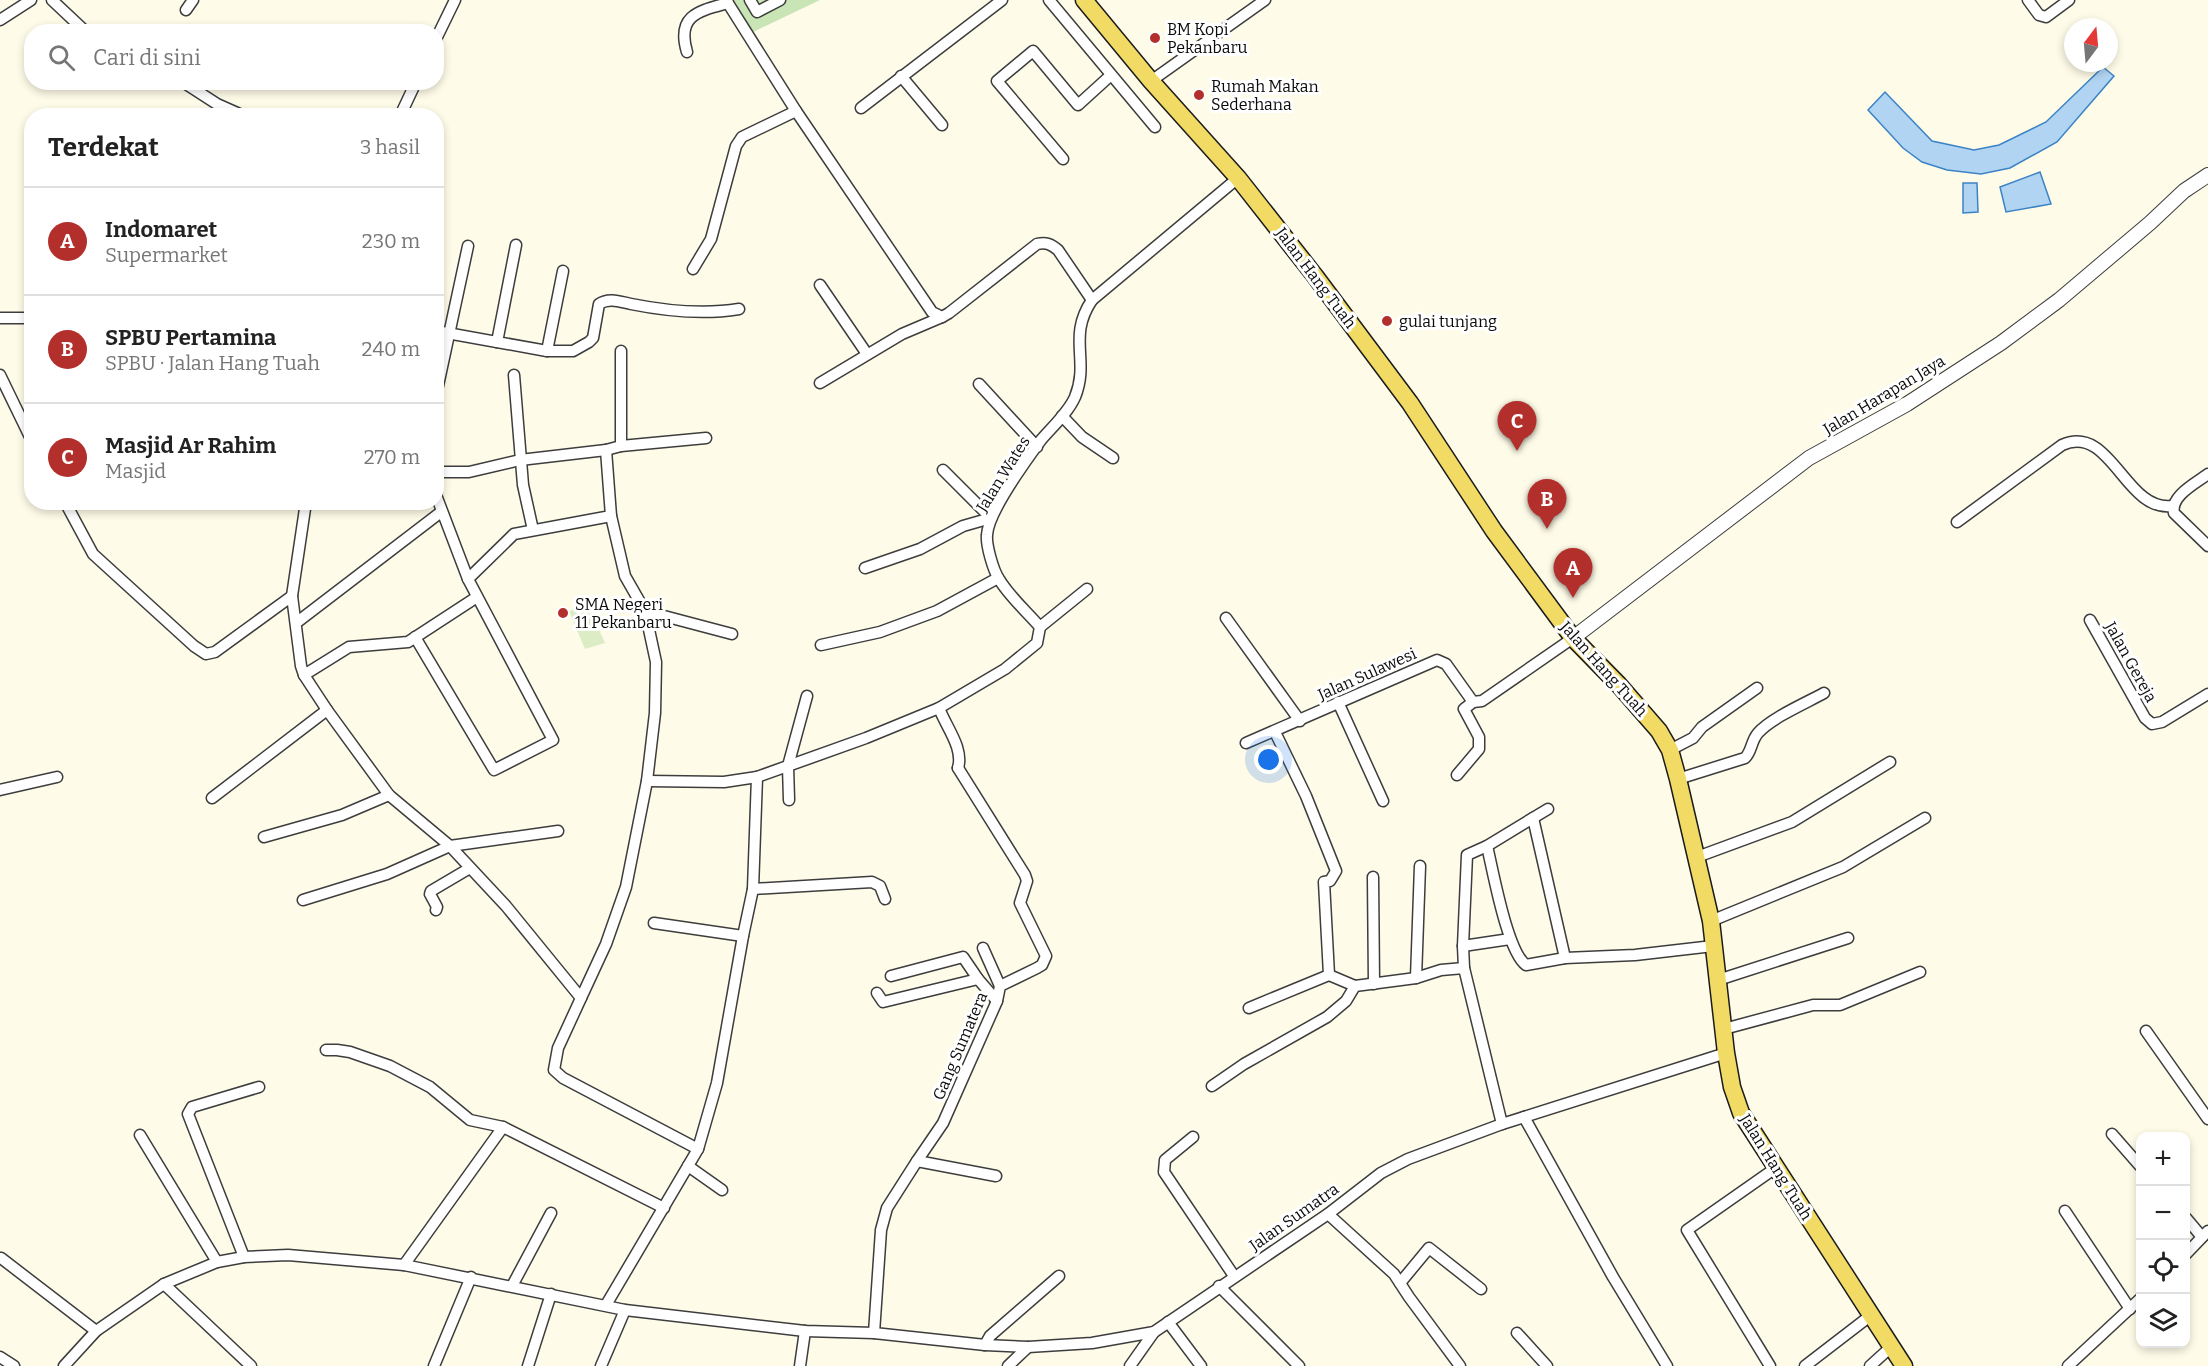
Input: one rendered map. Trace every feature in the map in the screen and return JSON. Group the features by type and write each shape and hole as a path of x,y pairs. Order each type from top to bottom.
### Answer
{"main road":[{"name":"Jalan Hang Tuah","path":"1084,0 1150,81 1238,178 1410,403 1494,531 1573,638 1659,731 1670,750 1678,779 1711,921 1726,1053 1732,1087 1741,1113 1904,1366"}],"street":[{"path":"0,20 31,0"},
{"path":"52,0 78,24"},
{"path":"186,10 193,0"},
{"path":"443,24 455,0"},
{"path":"750,0 757,12 780,0"},
{"path":"861,108 1002,0"},
{"path":"1049,0 1155,127"},
{"path":"1150,81 1265,0"},
{"path":"2028,0 2039,15 2046,17 2069,0"},
{"path":"687,52 684,35 687,23 693,14 727,1 796,111 932,312 942,317"},
{"path":"1063,159 997,81 1033,51 1078,105 1111,75"},
{"path":"901,76 942,125"},
{"path":"195,90 226,108"},
{"path":"404,108 412,90"},
{"path":"693,269 711,238 736,146 742,137 796,111"},
{"name":"Jalan Harapan Jaya","path":"1573,638 1809,458 1907,404 2001,343 2059,300 2184,191 2208,175"},
{"name":"Jalan Wates","path":"1041,627 998,578 987,543 991,518 1037,447 1074,401 1081,368 1078,340 1080,322 1092,300 1238,178"},
{"path":"820,383 902,334 950,313 1037,243 1052,244 1058,250 1092,300"},
{"path":"497,342 516,244"},
{"path":"444,357 468,246"},
{"path":"547,351 563,271"},
{"path":"820,285 867,354"},
{"path":"444,333 547,351 573,351 590,342 595,331 599,304 604,300 614,300 664,311 723,312 739,309"},
{"path":"0,318 24,318"},
{"path":"621,351 621,446"},
{"path":"0,375 24,424"},
{"path":"514,375 522,485 533,530"},
{"path":"979,384 1037,447"},
{"path":"1062,416 1082,437 1113,458"},
{"path":"444,472 469,472 520,459 706,438"},
{"path":"1957,522 2062,445 2073,440 2094,445 2149,501 2164,507 2172,506"},
{"path":"606,450 611,516 625,576 645,611 656,662 656,713 647,781 626,887 606,944 558,1048 554,1070 563,1078 698,1149"},
{"path":"865,568 920,549 963,526 991,518 943,470"},
{"path":"2208,474 2176,499 2172,506 2174,513 2208,546"},
{"path":"69,510 93,554 206,654 215,652 292,596"},
{"path":"305,510 292,596 304,675 389,795 450,846 506,906 581,998"},
{"path":"296,623 441,512 468,579 553,740 494,770 415,637"},
{"path":"468,579 514,534 611,516"},
{"path":"821,645 880,632 927,614 998,578"},
{"path":"647,781 724,782 757,777 866,738 939,708 1005,669 1037,643 1041,627 1087,589"},
{"path":"304,675 349,647 408,642 477,597"},
{"path":"645,611 732,634"},
{"path":"1226,618 1300,721"},
{"name":"Jalan Gereja","path":"2090,620 2140,710 2152,723 2162,722 2208,694"},
{"path":"1457,775 1479,749 1479,737 1464,709 1473,702 1482,701 1573,638"},
{"name":"Jalan Sulawesi","path":"1246,743 1437,660 1446,664 1473,702"},
{"path":"1670,750 1694,738 1702,727 1757,688"},
{"path":"1678,779 1745,758 1749,754 1754,738 1764,728 1824,693"},
{"path":"789,800 788,766 807,696"},
{"path":"1338,702 1383,801"},
{"name":"Gang Sumatera","path":"874,1333 881,1230 887,1208 943,1123 998,1000 1000,986 1042,965 1046,952 1020,903 1027,881 1025,875 954,770 961,760 939,708"},
{"path":"213,798 327,710"},
{"path":"1275,732 1306,796 1336,871 1330,881 1324,882 1329,975"},
{"path":"1697,857 1792,822 1890,762"},
{"path":"0,789 57,777"},
{"path":"606,1305 698,1149 717,1083 753,889 757,777"},
{"path":"264,837 342,815 389,795"},
{"path":"1502,1124 1464,968 1467,855 1487,846 1548,809"},
{"path":"1533,818 1565,958"},
{"path":"1711,921 1843,867 1925,818"},
{"path":"303,900 387,874 450,846 558,831"},
{"path":"1487,846 1510,939 1521,962 1526,965 1565,958 1635,955 1713,946"},
{"path":"1416,978 1419,866"},
{"path":"436,910 431,891 470,868"},
{"path":"1373,877 1374,984"},
{"path":"753,889 872,882 880,886 885,899"},
{"path":"654,923 743,936"},
{"path":"1463,946 1510,939"},
{"path":"1718,980 1848,939"},
{"path":"983,948 1000,986"},
{"path":"891,975 963,957 978,979 998,1000"},
{"path":"1249,1008 1329,975 1355,986 1416,978 1441,970 1464,968"},
{"path":"1724,1029 1813,1005 1840,1005 1920,972"},
{"path":"877,993 883,1002 978,979"},
{"path":"1212,1086 1244,1064 1327,1017 1346,1001 1355,986"},
{"path":"2146,1031 2208,1119"},
{"path":"326,1050 350,1052 390,1066 430,1087 470,1120 503,1127 664,1208"},
{"name":"Jalan Sumatra","path":"64,1366 96,1331 164,1284 217,1262 244,1257 288,1255 404,1265 625,1310 805,1331 874,1333 985,1346 1028,1347 1092,1343 1154,1332 1328,1214 1381,1173 1437,1147 1502,1124 1726,1053"},
{"path":"244,1257 189,1114 192,1107 259,1087"},
{"path":"1524,1117 1613,1277 1667,1366"},
{"path":"404,1265 503,1127"},
{"path":"2112,1134 2136,1161"},
{"path":"140,1135 217,1262"},
{"path":"1193,1137 1165,1160 1164,1172 1234,1276"},
{"path":"916,1161 996,1176"},
{"path":"688,1166 722,1190"},
{"path":"1770,1366 1687,1230 1777,1167"},
{"path":"2065,1211 2130,1309"},
{"path":"512,1286 551,1213"},
{"path":"1328,1214 1394,1274 1460,1366"},
{"path":"2190,1221 2205,1234 2190,1250"},
{"path":"1400,1283 1429,1248 1480,1289"},
{"path":"1,1258 96,1331"},
{"path":"985,1346 990,1336 1059,1276"},
{"path":"434,1366 471,1277"},
{"path":"164,1284 251,1366"},
{"path":"1220,1286 1299,1366"},
{"path":"528,1366 551,1294"},
{"path":"2068,1366 2136,1303"},
{"path":"601,1366 625,1310"},
{"path":"1805,1366 1870,1316"},
{"path":"1168,1322 1201,1366"},
{"path":"800,1366 805,1331"},
{"path":"1130,1366 1154,1332"},
{"path":"1517,1333 1547,1366"},
{"path":"1008,1366 1028,1347"},
{"path":"1870,1366 1891,1347"},
{"path":"0,1357 14,1366"}],"green space":[{"path":"730,0 820,0 751,33"},
{"path":"588,605 605,643 585,649 569,611"}],"water":[{"path":"2098,72 2109,72 2114,76 2057,142 2010,168 1981,174 1947,170 1922,162 1903,148 1868,110 1885,92 1932,141 1974,150 1999,145 2046,122"},
{"path":"2040,172 2051,204 2006,212 2000,187"},
{"path":"1963,183 1977,183 1978,212 1963,213"}],"place":[{"name":"BM Kopi Pekanbaru","path":"1155,38"},
{"name":"Rumah Makan Sederhana","path":"1199,95"},
{"name":"gulai tunjang","path":"1387,321"},
{"name":"Masjid Ar Rahim","path":"1517,451"},
{"name":"SPBU Pertamina","path":"1547,529"},
{"name":"Indomaret","path":"1573,598"},
{"name":"SMA Negeri 11 Pekanbaru","path":"563,613"}]}
